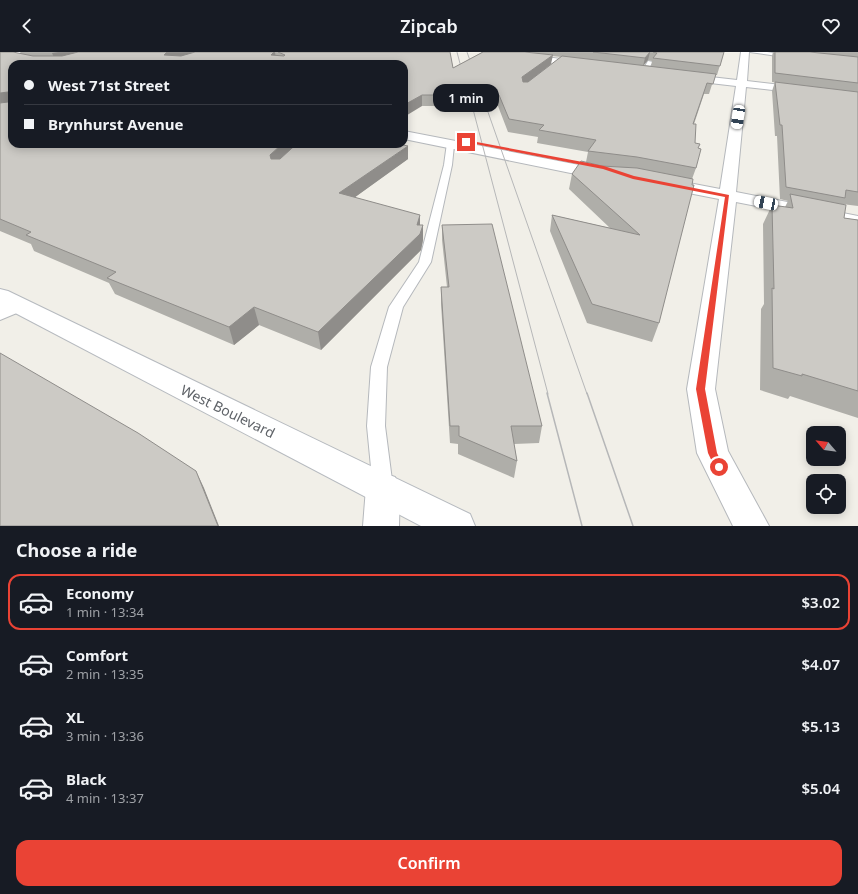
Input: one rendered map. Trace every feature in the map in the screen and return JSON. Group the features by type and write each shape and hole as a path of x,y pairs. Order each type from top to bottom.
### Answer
{"street":[{"path":"486,52 517,54 557,64 597,66"},
{"path":"745,52 743,84 727,186 728,196 700,389 713,453 751,526"},
{"path":"3,55 28,60"},
{"path":"674,76 858,97"},
{"path":"408,132 604,168 619,174 598,174 408,136"},
{"path":"648,180 858,221"},
{"name":"West Boulevard","path":"5,305 383,488 457,526"},
{"path":"381,526 383,488"}],"lane":[{"path":"3,55 21,52"},
{"path":"753,52 781,53 796,56"},
{"path":"643,72 650,62"},
{"path":"383,488 376,426 379,366 396,307 425,262 448,165 450,145"}],"building":[{"path":"0,52 13,52 33,56 62,56 78,52 167,52 164,55 181,56 195,52 274,52 271,55 284,56 285,55 278,52 450,52 453,68 483,52 525,52 553,55 522,77 523,82 528,82 562,56 716,74 713,84 707,83 693,124 696,124 695,143 700,144 698,148 701,149 696,168 637,157 588,151 596,140 539,130 544,125 509,119 499,95 422,95 408,103 408,60 8,60 8,92 0,93"},
{"path":"593,52 650,52 645,58"},
{"path":"653,52 724,52 720,66 653,58 657,53"},
{"path":"775,52 810,52 858,57 858,83 775,73"},
{"path":"775,82 858,92 858,192 846,190 845,198 786,187 782,125 780,125"},
{"path":"8,102 8,148 278,148 270,155 271,159 280,159 292,148 405,148 339,193 420,215 417,225 423,225 420,234 318,332 254,307 229,327 107,278 116,272 26,235 31,232 0,219 0,103"},
{"path":"581,161 602,166 637,168 693,179 692,185 694,185 659,323 592,304 552,215 640,235 572,174"},
{"path":"790,194 846,205 844,218 858,220 858,391 802,374 802,376 773,368 772,288 774,289 772,205 793,208"},
{"path":"492,224 542,426 511,426 517,461 459,436 459,426 450,426 441,287 449,287 442,225"},
{"path":"0,353 138,433 196,471 218,526 0,526"}],"tram line":[{"path":"457,52 463,75"},
{"path":"467,52 473,69"},
{"path":"469,94 548,394"},
{"path":"482,95 587,394"},
{"path":"547,393 582,526"},
{"path":"587,393 633,526"}],"route":[{"path":"466,142 604,168 633,177 728,196 700,389 713,453 719,467"}]}
